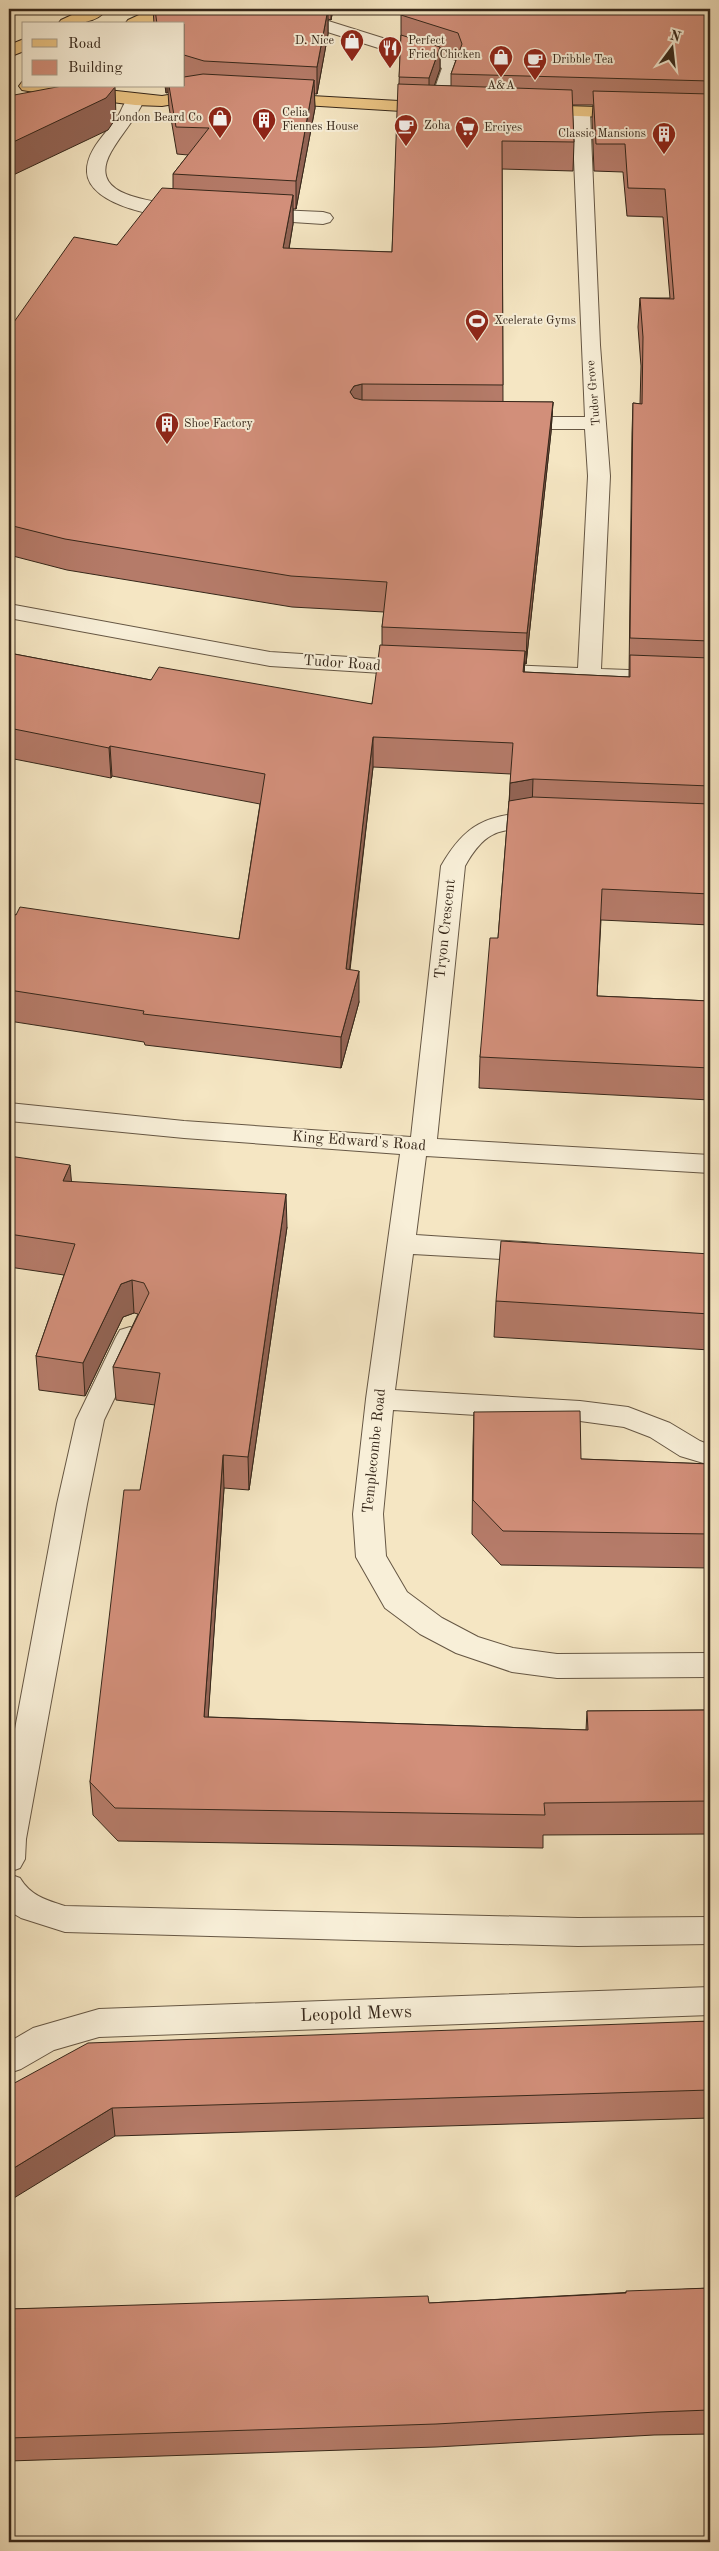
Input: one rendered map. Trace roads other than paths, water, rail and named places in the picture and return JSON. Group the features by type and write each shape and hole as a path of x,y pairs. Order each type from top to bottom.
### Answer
{"main road":[{"path":"71,22 98,9"},
{"path":"138,22 165,9"},
{"path":"9,52 22,45"},
{"path":"9,61 22,64"},
{"path":"55,88 135,100 162,101 212,95 184,88"},
{"path":"256,98 456,108"},
{"path":"72,110 108,106 135,100"},
{"path":"514,110 645,113"}],"street":[{"path":"273,9 450,65 451,70 437,108"},
{"path":"135,100 129,116 98,160 97,170 101,185 110,194 134,204 201,212"},
{"name":"Tudor Grove","path":"581,112 590,345 597,423 599,476 589,674"},
{"path":"238,214 323,218"},
{"path":"499,422 597,423"},
{"name":"Tudor Road","path":"9,612 270,659 440,669"},
{"path":"470,670 710,680"},
{"name":"Tryon Crescent","path":"418,1147 453,866 468,841 494,825 532,819 562,820"},
{"name":"King Edward's Road","path":"9,1112 146,1127 418,1147 710,1164"},
{"name":"Templecombe Road","path":"418,1147 401,1244 380,1398 368,1514 371,1557 396,1600 431,1626 467,1645 512,1660 557,1666 710,1665"},
{"path":"401,1244 562,1253"},
{"path":"9,1859 10,1839 90,1420 135,1325"},
{"path":"380,1398 580,1411 628,1417 660,1430 690,1449 710,1455"},
{"path":"9,1887 12,1894 26,1907 64,1919 578,1932 710,1931"},
{"name":"Leopold Mews","path":"9,2060 45,2038 99,2024 710,2000"}],"place":[{"name":"D. Nice","path":"352,62"},
{"name":"Perfect Fried Chicken","path":"390,69"},
{"name":"A&A","path":"501,78"},
{"name":"Dribble Tea","path":"535,81"},
{"name":"London Beard Co","path":"220,139"},
{"name":"Celia Fiennes House","path":"264,141"},
{"name":"Zoha","path":"406,147"},
{"name":"Erciyes","path":"467,149"},
{"name":"Classic Mansions","path":"664,155"},
{"name":"Xcelerate Gyms","path":"477,342"},
{"name":"Shoe Factory","path":"167,445"}]}
